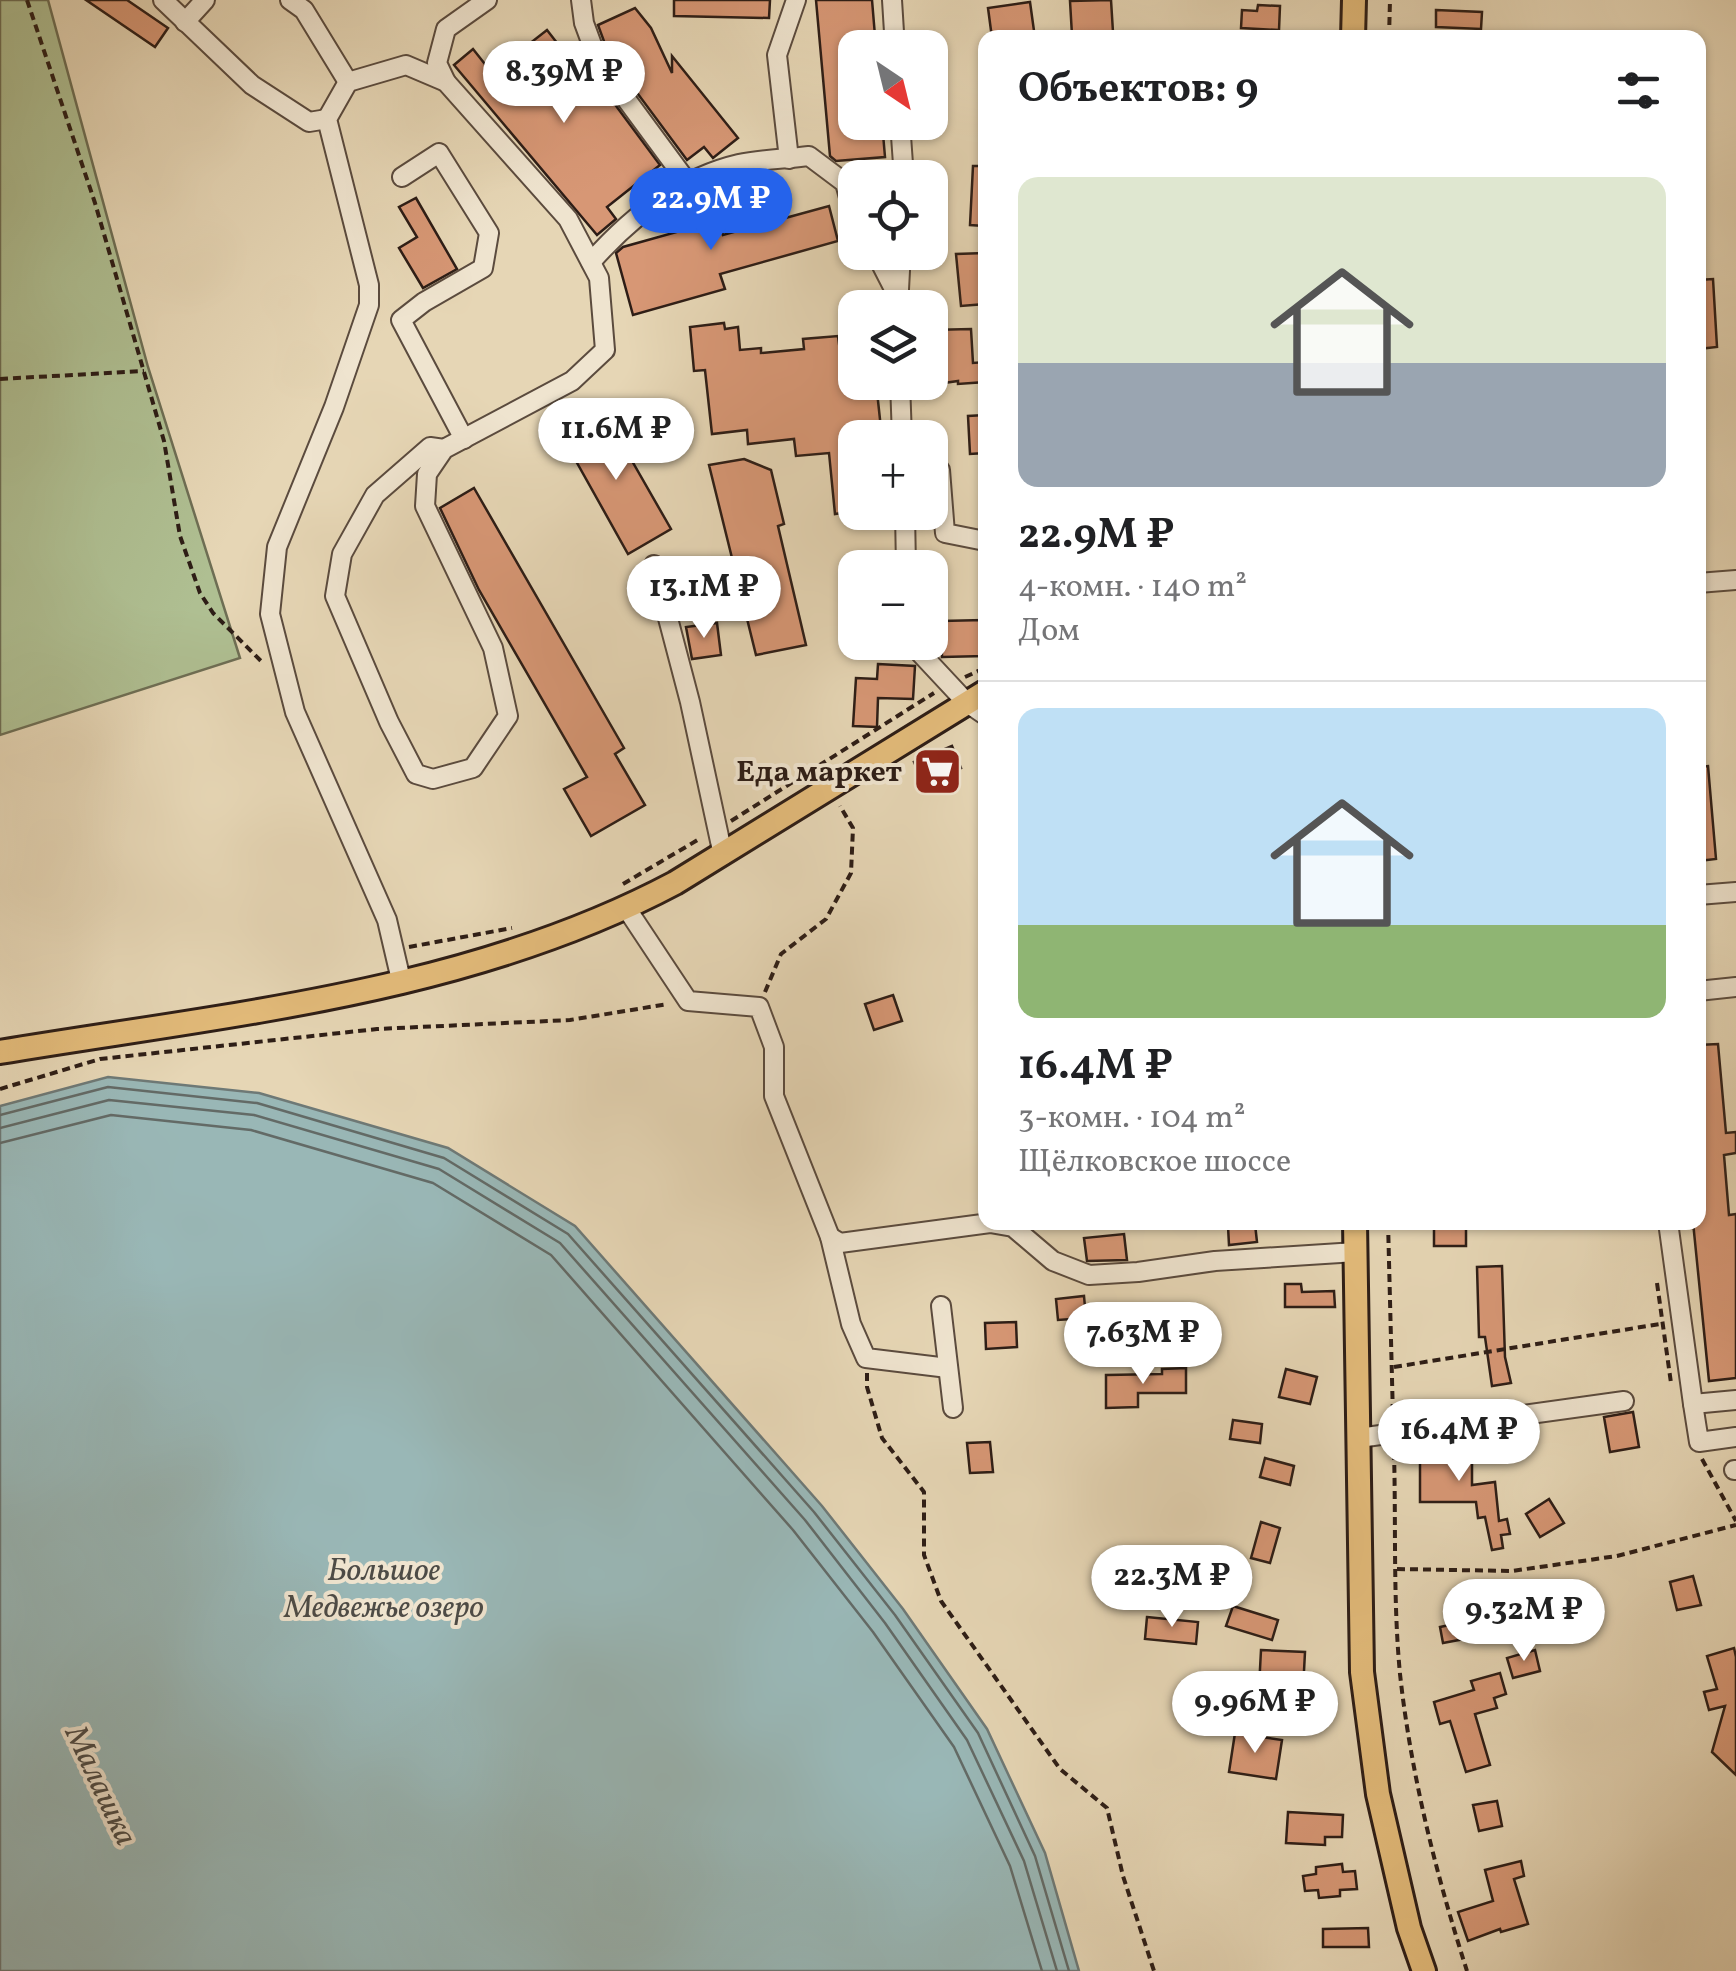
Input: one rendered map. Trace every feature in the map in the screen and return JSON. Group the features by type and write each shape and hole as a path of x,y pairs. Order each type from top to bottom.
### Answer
{"main road":[{"path":"1354,0 1354,30"},
{"path":"0,1052 354,993 486,962 568,934 627,909 978,704"},
{"path":"1355,1230 1362,1672 1378,1794 1424,1971"}],"street":[{"path":"163,0 252,86 309,122 327,119"},
{"path":"186,22 205,0"},
{"path":"290,0 304,10 348,82"},
{"path":"444,449 430,446 375,495 342,554 335,596 389,722 416,774 433,778 473,768 508,716 493,648 424,506 427,474 444,449 572,381 605,350 599,278 568,219 446,82 437,62 446,28 487,0"},
{"path":"582,0 584,24 598,61 688,184"},
{"path":"789,158 777,55 796,0"},
{"path":"892,0 894,30"},
{"path":"401,980 388,920 295,712 270,614 277,547 334,407 369,305 369,284 327,119 348,82 406,65 446,82"},
{"path":"402,176 439,153 489,233 483,268 401,320 464,438"},
{"path":"591,262 623,226 688,184 738,164 809,156 838,178"},
{"path":"946,530 978,539"},
{"path":"654,565 690,702 723,854"},
{"path":"1706,582 1736,580"},
{"path":"927,660 949,684 978,702"},
{"path":"1706,895 1736,892"},
{"path":"627,909 688,1001 759,1008 774,1047 774,1096 830,1238 850,1324 866,1358 948,1368"},
{"path":"1706,990 1736,987"},
{"path":"830,1238 840,1242 978,1225"},
{"path":"1017,1230 1053,1261 1089,1275 1215,1261 1356,1252"},
{"path":"1669,1230 1699,1442 1736,1437"},
{"path":"940,1306 953,1408"},
{"path":"1693,1404 1736,1400"},
{"path":"1359,1438 1624,1401"}],"path":[{"path":"27,0 95,202 164,441 180,536 200,592 213,613 244,640 269,672"},
{"path":"1389,30 1390,0"},
{"path":"0,379 144,371"},
{"path":"609,892 949,684 978,671"},
{"path":"759,1008 781,954 826,920 851,873 852,828 830,789"},
{"path":"394,950 525,926"},
{"path":"0,1089 100,1059 377,1030 570,1020 688,1001"},
{"path":"1388,1230 1400,1672 1422,1814 1467,1971"},
{"path":"1392,1368 1660,1324"},
{"path":"866,1358 867,1388 882,1438 924,1492 924,1555 942,1600 1060,1769 1107,1808 1122,1876 1154,1971"},
{"path":"1397,1570 1530,1568 1618,1556 1736,1526"}],"green space":[{"path":"0,0 48,0 148,367 240,658 0,735"}],"water":[{"name":"Большое Медвежье озеро","path":"108,1077 259,1093 448,1148 575,1226 822,1506 903,1609 987,1729 1045,1853 1079,1971 0,1971 0,1106"}],"building":[{"path":"86,0 127,0 168,28 155,47"},
{"path":"674,0 770,0 769,18 674,16"},
{"path":"816,0 872,0 874,30 838,30 838,140 884,140 885,157 836,161 830,156"},
{"path":"1111,0 1113,30 1072,30 1070,1"},
{"path":"1030,2 1034,30 991,30 988,8"},
{"path":"1258,5 1280,6 1279,30 1241,28 1242,10 1257,11"},
{"path":"635,8 651,28 672,73 672,56 738,138 713,158 704,147 687,160 609,55 598,25"},
{"path":"1436,10 1482,12 1481,29 1436,27"},
{"path":"547,30 592,88 599,83 660,165 607,207 616,219 597,235 454,65 473,49 492,73"},
{"path":"973,166 978,166 978,226 970,225"},
{"path":"711,193 723,235 829,206 838,241 720,274 725,289 633,315 616,253 623,247 684,230 677,204"},
{"path":"416,198 457,269 423,288 399,248 417,237 399,207"},
{"path":"978,253 978,305 961,306 956,254"},
{"path":"1706,279 1713,279 1717,347 1706,348"},
{"path":"724,323 725,329 738,327 740,350 761,348 761,353 804,349 803,339 838,336 838,400 878,400 880,420 838,420 838,514 835,514 829,453 796,456 794,439 748,444 747,430 712,434 705,370 694,371 690,327"},
{"path":"971,329 978,383 948,382 948,330"},
{"path":"604,412 671,529 628,554 562,436"},
{"path":"978,415 978,453 970,454 968,416"},
{"path":"744,459 771,470 784,524 778,526 806,645 756,655 709,465"},
{"path":"474,488 624,748 615,754 645,805 591,836 564,789 587,777 479,590 440,508"},
{"path":"978,620 978,656 948,657 948,621"},
{"path":"717,623 721,655 692,659 686,627"},
{"path":"878,664 915,666 913,699 878,698 877,727 853,726 856,678 877,679"},
{"path":"952,746 961,768 924,785 914,762"},
{"path":"1706,766 1716,859 1706,860"},
{"path":"893,995 902,1021 874,1030 865,1004"},
{"path":"1718,1044 1726,1133 1736,1132 1736,1153 1724,1155 1729,1215 1736,1214 1736,1378 1709,1381 1694,1230 1706,1230 1706,1045"},
{"path":"1228,1230 1256,1230 1257,1242 1229,1245"},
{"path":"1434,1230 1466,1230 1466,1246 1434,1246"},
{"path":"1124,1234 1127,1260 1087,1261 1084,1238"},
{"path":"1502,1266 1505,1357 1511,1383 1492,1386 1485,1337 1479,1337 1477,1267"},
{"path":"1285,1284 1301,1284 1302,1292 1334,1291 1335,1307 1285,1307"},
{"path":"1084,1296 1086,1318 1058,1320 1056,1299"},
{"path":"1016,1322 1017,1347 986,1349 985,1323"},
{"path":"1186,1368 1186,1393 1138,1393 1138,1407 1106,1408 1106,1375 1162,1374 1162,1369"},
{"path":"1286,1369 1317,1377 1310,1404 1279,1397"},
{"path":"1633,1412 1639,1447 1610,1452 1604,1417"},
{"path":"1233,1420 1262,1424 1260,1443 1230,1439"},
{"path":"990,1442 993,1472 970,1473 967,1443"},
{"path":"1420,1443 1472,1443 1472,1485 1495,1482 1499,1521 1507,1519 1510,1534 1501,1535 1503,1548 1492,1550 1485,1517 1478,1518 1476,1502 1420,1502"},
{"path":"1265,1458 1294,1466 1290,1485 1260,1477"},
{"path":"1549,1499 1564,1523 1540,1537 1526,1514"},
{"path":"1261,1522 1280,1528 1270,1563 1251,1558"},
{"path":"1693,1576 1701,1605 1677,1610 1670,1582"},
{"path":"1233,1606 1278,1620 1272,1640 1226,1626"},
{"path":"1492,1616 1496,1633 1443,1643 1440,1627"},
{"path":"1147,1617 1198,1622 1196,1644 1145,1639"},
{"path":"1734,1648 1736,1775 1712,1752 1725,1706 1709,1710 1704,1692 1717,1689 1707,1656"},
{"path":"1261,1650 1305,1652 1303,1690 1259,1688"},
{"path":"1535,1650 1540,1671 1513,1678 1507,1658"},
{"path":"1500,1673 1506,1694 1494,1698 1497,1708 1475,1714 1490,1765 1466,1772 1450,1721 1440,1724 1434,1702 1474,1690 1471,1681"},
{"path":"1203,1708 1233,1710 1232,1727 1203,1726"},
{"path":"1235,1733 1282,1740 1276,1779 1229,1772"},
{"path":"1497,1801 1502,1826 1479,1831 1473,1805"},
{"path":"1288,1812 1343,1815 1342,1837 1325,1837 1325,1845 1286,1843"},
{"path":"1521,1861 1524,1876 1514,1879 1528,1924 1468,1941 1458,1912 1493,1901 1485,1870"},
{"path":"1342,1864 1343,1872 1355,1871 1357,1889 1319,1898 1318,1890 1305,1891 1303,1876 1316,1874 1316,1867"},
{"path":"1368,1928 1369,1947 1323,1947 1323,1929"}],"place":[{"name":"Еда маркет","path":"937,771"}],"water label":[{"name":"Малашка","path":"102,1785"}]}
